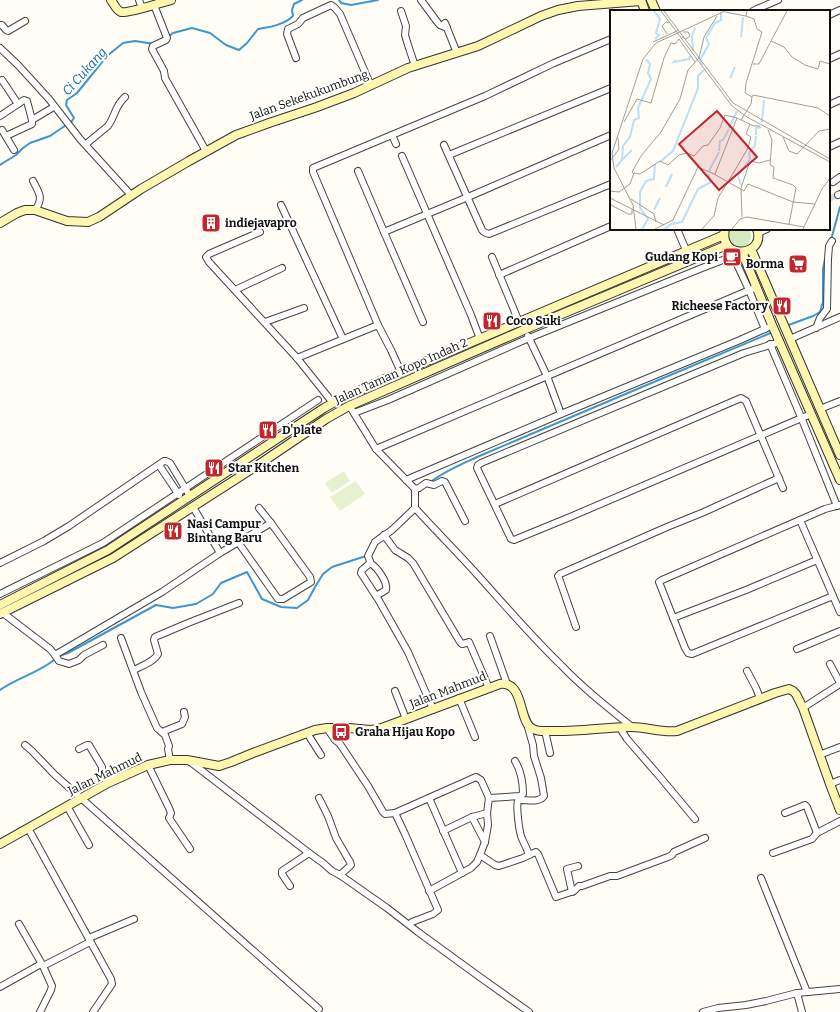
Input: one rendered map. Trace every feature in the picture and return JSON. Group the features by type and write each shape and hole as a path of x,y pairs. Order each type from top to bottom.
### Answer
{"main road":[{"path":"111,0 116,8 122,12 170,0"},
{"path":"642,0 645,10"},
{"name":"Jalan Sekekukumbung","path":"0,223 25,210 35,210 67,221 88,222 99,217 131,195 236,135 354,93 408,68 478,46 541,16 558,10 578,6 642,0"},
{"path":"651,0 656,10"},
{"path":"727,245 733,250 742,252 752,249 757,241 758,231"},
{"name":"Jalan Taman Kopo Indah 2","path":"724,232 724,240 727,245 384,390 326,418 193,507 113,558 40,594 1,611 35,587 108,550 333,402 686,250 724,232"},
{"path":"752,249 840,455"},
{"path":"742,252 753,289 774,332 840,480"},
{"path":"579,296 582,306"},
{"path":"35,587 40,594"},
{"name":"Jalan Mahmud","path":"0,844 108,783 148,765 170,760 187,760 215,766 223,765 307,733 330,728 376,730 459,698 500,684 506,684"},
{"path":"506,684 511,687 518,696 527,724 530,728 545,731 575,731 632,727 662,731 681,730 760,698 789,689 796,694 803,708 840,810"}],"street":[{"path":"139,0 142,8"},
{"path":"422,0 438,23 446,26 458,53"},
{"path":"754,10 778,0"},
{"path":"154,5 167,37 166,40 153,46 152,49 164,71 165,78 206,151"},
{"path":"296,58 287,34 288,29 298,24 303,18 331,6 340,14 371,86"},
{"path":"830,15 840,10"},
{"path":"401,11 406,26 405,35 415,66"},
{"path":"0,25 8,31 25,21"},
{"path":"401,372 392,350 378,325 313,172 313,168 485,96 554,63 610,39"},
{"path":"0,48 18,65 49,99 131,195"},
{"path":"830,59 840,54"},
{"path":"8,76 1,81 18,104"},
{"path":"449,155 610,88"},
{"path":"86,144 111,123 117,107 125,97"},
{"path":"0,116 24,100 27,101 32,120 31,125 4,133 14,150"},
{"path":"830,105 840,100"},
{"path":"32,120 52,108"},
{"path":"392,135 396,144"},
{"path":"384,232 610,135"},
{"path":"830,147 840,142"},
{"path":"444,145 482,230 489,234 610,184"},
{"path":"402,156 480,339"},
{"path":"358,171 423,322"},
{"path":"833,182 840,177"},
{"path":"33,180 40,195 40,201 35,210"},
{"path":"281,205 343,339"},
{"path":"499,275 610,226"},
{"path":"677,230 686,250"},
{"path":"260,232 207,255 206,257 297,358 333,402"},
{"path":"816,328 820,318 827,309 828,259 829,246 832,241"},
{"path":"492,257 512,302 519,322"},
{"path":"697,257 702,268"},
{"path":"354,413 388,400 530,338 728,258 735,260 753,289 376,449"},
{"path":"236,290 282,268"},
{"path":"265,322 304,308"},
{"path":"790,339 840,317"},
{"path":"297,358 378,325"},
{"path":"526,329 562,414"},
{"path":"774,332 770,344 839,505 825,509 659,582 686,650 688,653 692,654 833,596"},
{"path":"406,480 740,340 774,332"},
{"path":"770,344 744,353 479,464 477,468 511,539 514,540 570,517 811,414"},
{"path":"380,381 388,400"},
{"path":"495,504 741,398 746,400 783,488"},
{"path":"0,594 103,542 178,494 318,400"},
{"path":"820,409 840,401"},
{"path":"349,406 376,449 416,489"},
{"path":"281,424 286,433"},
{"path":"0,563 44,541 69,526 164,461 168,462 190,496"},
{"path":"158,465 182,501"},
{"path":"576,627 558,576 560,574 779,478"},
{"path":"416,489 426,483 434,484 442,481 445,482 465,521"},
{"path":"416,489 416,509 560,665 588,691 632,727"},
{"path":"376,596 386,590 387,586 374,565 370,563 368,556 372,545 392,530 415,506"},
{"path":"193,507 220,553"},
{"path":"238,542 276,597 280,600 311,582 311,579 259,508"},
{"path":"800,520 840,612"},
{"path":"55,654 162,592 220,553 271,523"},
{"path":"384,535 395,550 408,558 415,566 460,642 462,644 469,642 488,688"},
{"path":"673,618 817,560"},
{"path":"370,563 360,573 376,596 408,652 433,709"},
{"path":"134,670 157,656 158,654 154,640 155,637 239,603"},
{"path":"1,611 50,649 59,661 64,663 69,664 79,660 84,655 104,645"},
{"path":"797,649 840,631"},
{"path":"490,636 506,684"},
{"path":"121,638 141,692 157,728 165,735 169,746 168,749 170,760"},
{"path":"803,708 840,684 830,664"},
{"path":"747,671 760,698"},
{"path":"395,691 406,719"},
{"path":"459,698 475,737"},
{"path":"162,732 182,724 186,717 184,712"},
{"path":"527,724 533,745 534,756 541,778 544,796 538,800 518,800 517,802 522,838 529,855"},
{"path":"330,728 335,740 340,744 368,786 382,812 385,814 395,813 476,777 481,780 489,798 487,813 488,825 485,842 480,855 471,868 429,891"},
{"path":"620,728 627,739 695,819"},
{"path":"545,731 550,753"},
{"path":"307,733 321,755"},
{"path":"25,745 81,798 319,1009"},
{"path":"79,749 87,745 89,746 103,768 102,771 108,783"},
{"path":"819,755 840,747"},
{"path":"187,760 332,871 387,908 529,1012"},
{"path":"489,798 520,796 523,794 522,780 515,761"},
{"path":"148,765 169,808 171,813 170,818 190,849"},
{"path":"830,784 840,780"},
{"path":"319,798 328,816 336,838 350,862 350,866 340,875"},
{"path":"429,798 462,873"},
{"path":"785,814 805,805 817,833"},
{"path":"67,806 89,846"},
{"path":"395,813 438,910 433,914 412,922"},
{"path":"443,830 472,817 487,813"},
{"path":"472,817 485,842"},
{"path":"773,853 812,839 817,833 840,821"},
{"path":"28,828 111,978 112,984 93,1012"},
{"path":"480,855 499,866 536,852 556,897 572,892 579,886 610,876 617,876 668,857 674,852 705,838"},
{"path":"290,886 282,874 282,871 309,853"},
{"path":"572,892 567,869 578,866"},
{"path":"761,878 807,992"},
{"path":"0,987 89,940 134,919"},
{"path":"19,924 52,986 40,1012"},
{"path":"703,1012 741,1006 797,993 840,989"},
{"path":"797,993 802,1012"}],"green space":[{"path":"727,230 750,230 751,233 749,242 746,246 740,249 727,242"},
{"path":"344,471 350,481 332,493 325,483"},
{"path":"356,481 365,494 340,511 330,497"}],"waterway":[{"name":"Ci Cukang","path":"168,37 173,33 192,28 210,33 226,45 239,50 247,43 258,29 277,25 285,22 293,16 292,10 294,4 302,0"},
{"name":"Ci Cukang","path":"339,0 341,3 351,5 378,0"},
{"name":"Ci Cukang","path":"0,165 16,155 30,143 50,136 72,121 74,118 66,105 67,100 77,93 107,56 123,43 135,41 154,44"},
{"path":"831,240 840,207"},
{"path":"786,326 820,312 823,302 823,269 825,259"},
{"path":"432,481 448,471 477,457 773,332"},
{"path":"376,538 383,532"},
{"path":"59,656 68,653 156,605 173,608 196,604 213,594 221,583 247,572 262,599 281,607 297,608 308,600 323,574 332,567 366,556"},
{"path":"0,690 48,665 54,660"}],"tunnel":[{"path":"830,199 838,195"}],"place":[{"name":"indiejavapro","path":"211,223"},
{"name":"Gudang Kopi","path":"732,257"},
{"name":"Borma","path":"798,264"},
{"name":"Richeese Factory","path":"782,306"},
{"name":"Coco Suki","path":"492,321"},
{"name":"D'plate","path":"268,430"},
{"name":"Star Kitchen","path":"214,468"},
{"name":"Nasi Campur Bintang Baru","path":"173,531"},
{"name":"Graha Hijau Kopo","path":"341,732"}]}
